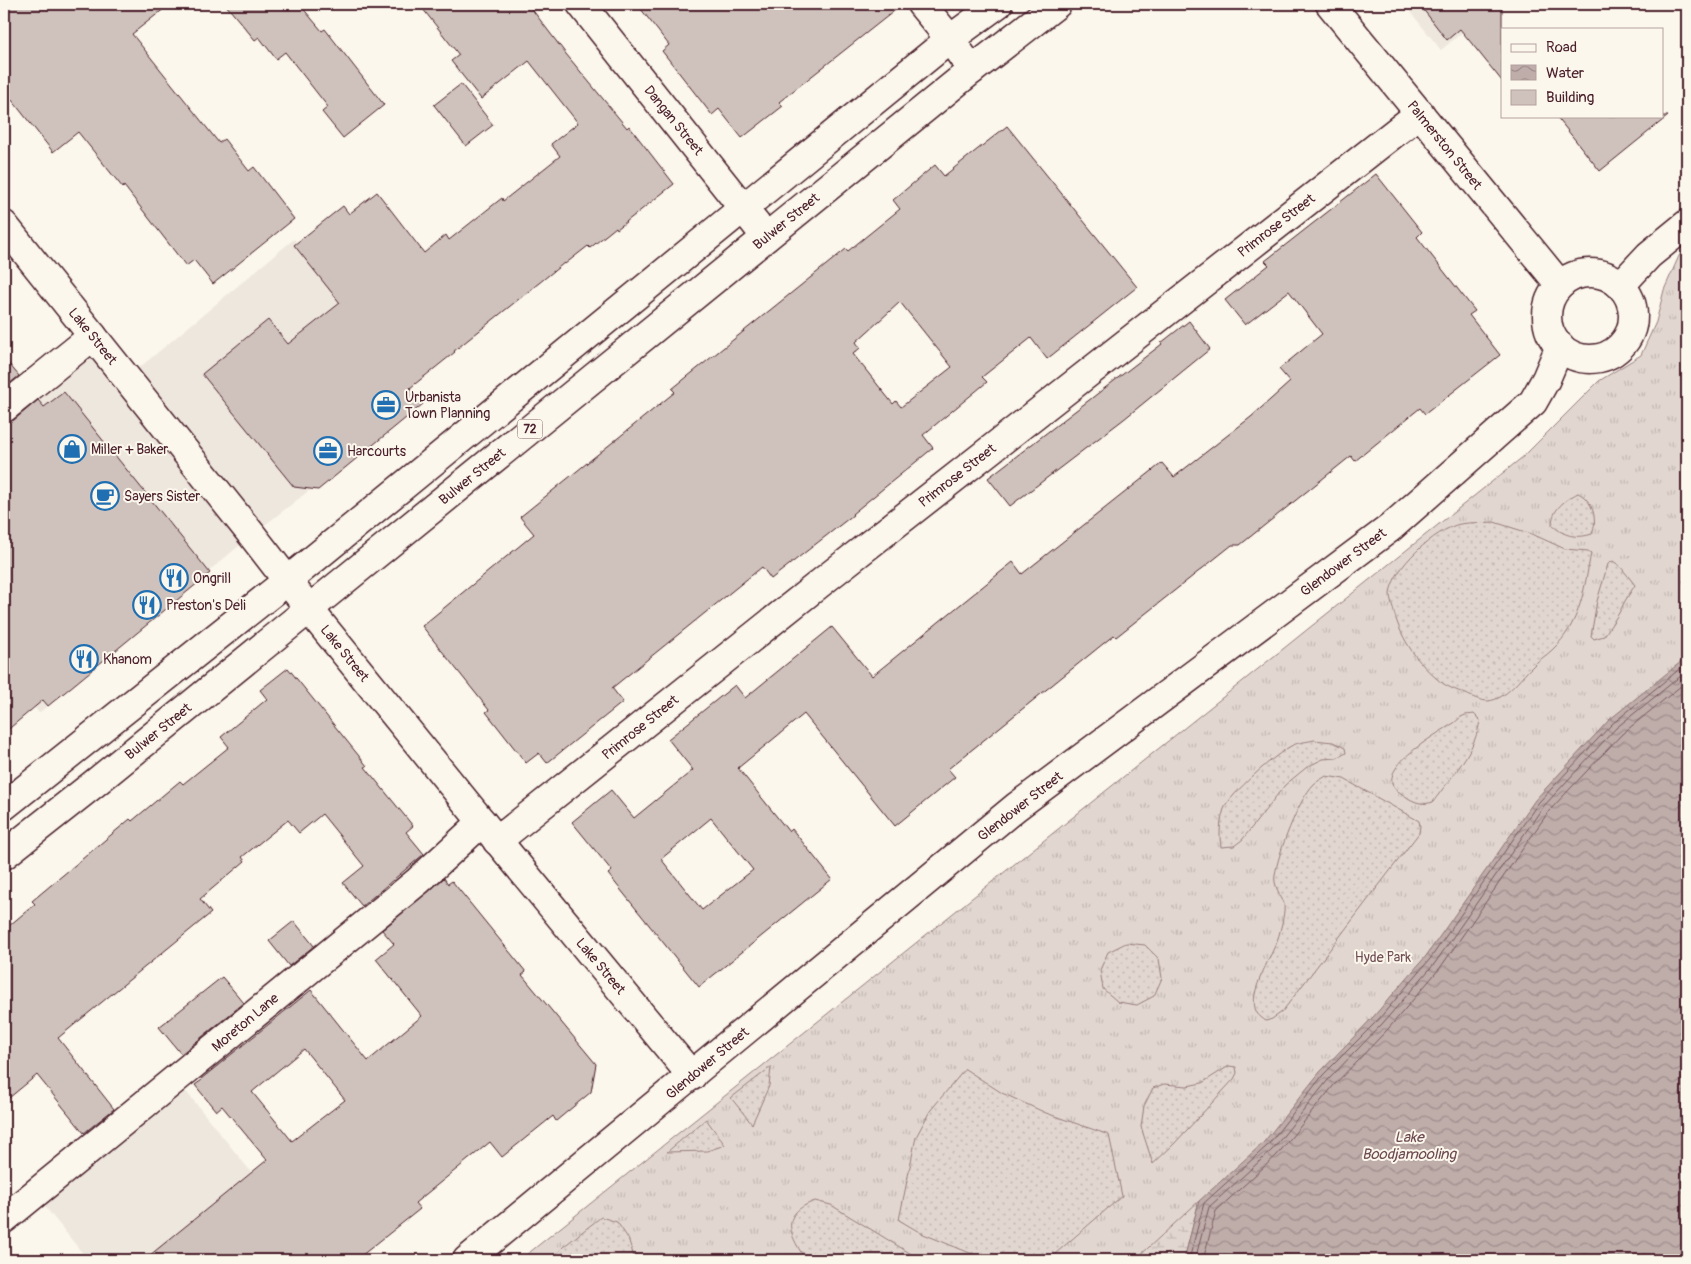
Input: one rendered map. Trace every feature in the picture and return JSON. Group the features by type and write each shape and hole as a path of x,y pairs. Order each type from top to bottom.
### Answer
{"street":[{"name":"Dangan Street","path":"581,4 766,237"},
{"path":"921,4 950,39 972,70"},
{"name":"72","path":"4,806 287,581 950,39 998,4"},
{"name":"Bulwer Street","path":"4,855 972,70 1058,4"},
{"name":"Palmerston Street","path":"1330,4 1560,285"},
{"name":"Primrose Street","path":"490,831 828,577 1420,113"},
{"path":"1621,285 1650,256 1687,224"},
{"name":"Lake Street","path":"4,225 287,581 692,1076"},
{"path":"1585,273 1604,275 1621,285 1632,304 1633,315 1632,327 1628,337 1621,346 1612,353 1590,359 1580,358 1560,346 1550,331 1548,311 1549,302 1560,285 1576,275 1585,273"},
{"path":"4,408 93,336"},
{"name":"Glendower Street","path":"467,1260 1016,807 1390,528 1533,402 1546,379 1560,346"},
{"name":"Moreton Lane","path":"4,1219 418,881 490,831"}],"shaded area":[{"path":"1404,4 1497,4 1441,50"},
{"path":"294,239 423,402 252,535 39,713 4,670 4,408 93,336 127,378"},
{"path":"176,1079 322,1260 88,1260 34,1193"}],"green space":[{"name":"Hyde Park","path":"1687,246 1687,1260 520,1260 1524,456 1599,381 1641,355 1656,322 1664,290 1679,256"},
{"path":"1578,493 1591,505 1594,529 1592,534 1570,536 1552,525 1553,519 1554,514 1564,502"},
{"path":"1494,522 1532,534 1565,549 1588,551 1591,553 1580,605 1562,640 1507,693 1488,701 1477,699 1446,686 1428,671 1415,655 1399,628 1390,594 1398,573 1417,551 1439,533 1460,524"},
{"path":"1613,561 1620,566 1635,585 1604,636 1594,639 1591,636 1597,601 1608,564"},
{"path":"1474,714 1480,720 1474,742 1462,763 1433,802 1423,803 1414,801 1394,788 1392,777 1396,768 1404,759 1426,741 1462,717"},
{"path":"1314,740 1333,742 1345,748 1346,753 1337,758 1323,759 1307,767 1285,785 1242,840 1234,846 1221,847 1220,828 1224,809 1228,802 1254,775 1284,750 1297,744"},
{"path":"1326,776 1344,779 1419,821 1419,833 1282,1012 1266,1021 1257,1013 1254,1004 1262,972 1277,940 1283,918 1284,904 1275,883 1277,866 1284,841 1295,814 1314,784"},
{"path":"1126,943 1145,945 1159,959 1162,978 1154,996 1137,1005 1118,1002 1103,989 1100,970 1108,952"},
{"path":"1229,1066 1236,1067 1237,1073 1234,1079 1153,1164 1141,1127 1144,1106 1153,1088 1164,1084 1187,1086 1202,1083"},
{"path":"771,1067 769,1086 752,1124 731,1098"},
{"path":"965,1069 1002,1093 1046,1113 1109,1135 1122,1196 1048,1260 987,1260 921,1233 899,1220 916,1137 930,1111"},
{"path":"706,1119 725,1145 707,1151 667,1152"},
{"path":"815,1201 831,1205 921,1260 806,1260 795,1242 791,1226 792,1219 796,1212"},
{"path":"1199,1201 1184,1260 1135,1260"},
{"path":"601,1217 617,1222 628,1238 635,1260 551,1260 563,1247"}],"water":[{"name":"Lake Boodjamooling","path":"1687,657 1687,1260 1184,1260 1199,1201 1263,1143 1320,1072 1374,1016 1426,956 1535,800 1609,720"}],"building":[{"path":"4,4 170,4 132,34 219,143 224,139 249,171 254,167 294,219 213,284 194,260 186,266 124,186 123,188 78,132 53,152 4,90"},
{"path":"225,4 304,4 301,6 322,31 325,29 384,105 343,138 322,112 328,107 285,52 276,59 259,37 255,40"},
{"path":"419,4 528,4 566,54 627,128 629,126 674,184 617,229 616,227 590,248 588,246 564,263 410,388 423,404 318,490 294,487 202,374 268,320 288,344 340,303 294,245 343,206 349,214 377,192 424,253 446,235 449,240 502,198 503,201 560,156 551,144 578,123 529,61 481,99 451,61 459,55"},
{"path":"637,4 903,4 779,102 783,106 742,138 719,109 712,115 662,51 669,45"},
{"path":"1419,4 1502,4 1501,80 1460,29 1447,40"},
{"path":"461,84 493,125 466,146 434,105"},
{"path":"1664,116 1668,116 1600,171 1558,118 1664,118"},
{"path":"1007,126 1137,287 1047,359 1031,338 982,377 987,382 923,435 933,448 853,515 771,579 762,567 612,688 623,702 547,763 539,753 526,763 486,712 489,710 422,626 534,534 520,517 675,392 672,389 846,249 848,251 900,209 893,200 935,165 944,176","holes":["900,302 952,367 901,407 896,401 893,404 853,354 860,348 856,342"]},
{"path":"1376,174 1422,232 1417,237 1475,311 1469,315 1500,355 1425,414 1420,408 1355,461 1351,456 1240,545 1232,545 1116,637 1114,635 948,769 955,777 895,826 804,714 738,768 789,832 792,829 832,879 699,987 608,874 612,871 572,822 611,790 634,818 693,770 668,739 735,685 745,698 832,627 872,676 1013,562 1022,574 1162,463 1174,477 1251,417 1290,382 1279,369 1322,334 1289,291 1245,325 1225,300 1269,265 1265,261","holes":["711,818 753,870 702,910 661,859"]},
{"path":"1189,321 1210,349 1124,419 1010,506 988,478 1162,344"},
{"path":"4,358 19,376 4,388"},
{"path":"64,392 210,573 48,706 43,700 4,733 4,423 14,420 38,400 44,407"},
{"path":"288,668 413,826 406,832 424,854 362,906 343,883 364,866 322,814 299,833 288,820 242,857 245,861 200,899 211,913 58,1038 114,1109 84,1133 37,1075 4,1102 4,930 35,904 32,901 130,819 132,821 180,781 183,784 229,747 221,737 267,699 260,690"},
{"path":"444,878 448,884 452,881 526,972 522,975 596,1064 591,1092 556,1121 553,1116 502,1157 490,1142 415,1203 420,1209 356,1260 144,1260 267,1160 222,1106 216,1111 195,1085 201,1079 311,990 368,1061 422,1016 376,959 394,944 382,930","holes":["304,1049 345,1100 292,1141 252,1092"]},
{"path":"294,921 314,946 289,966 269,941"},
{"path":"222,977 244,1003 181,1054 159,1027"}],"place":[{"name":"Urbanista Town Planning","path":"386,405"},
{"name":"Miller + Baker","path":"72,449"},
{"name":"Harcourts","path":"328,451"},
{"name":"Sayers Sister","path":"105,496"},
{"name":"Ongrill","path":"174,578"},
{"name":"Preston's Deli","path":"147,605"},
{"name":"Khanom","path":"84,659"}]}
